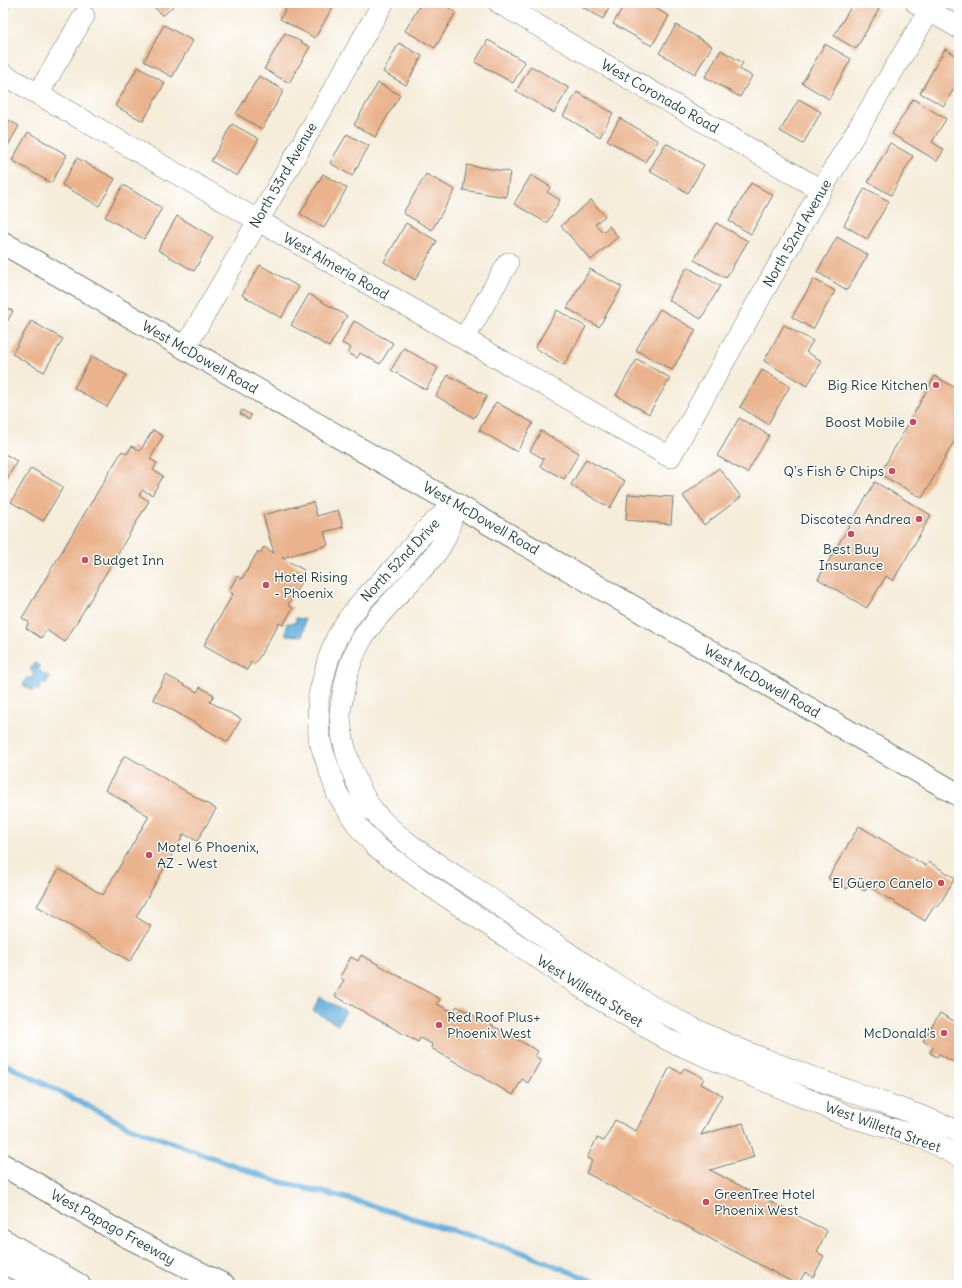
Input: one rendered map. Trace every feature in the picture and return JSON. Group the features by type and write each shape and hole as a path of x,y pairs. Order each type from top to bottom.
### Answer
{"main road":[{"name":"West McDowell Road","path":"3,243 959,795"},
{"name":"West Papago Freeway","path":"3,1165 126,1236 224,1285"},
{"path":"3,1240 79,1285"},
{"path":"3,1263 55,1285"}],"street":[{"name":"North 53rd Avenue","path":"185,348 257,220 383,3"},
{"name":"West Coronado Road","path":"499,3 821,190"},
{"name":"North 52nd Avenue","path":"670,457 923,7"},
{"path":"923,7 959,28"},
{"path":"38,94 84,16"},
{"name":"West Almeria Road","path":"3,74 670,457"},
{"path":"464,339 508,263"},
{"name":"North 52nd Drive","path":"340,714 349,667 360,640 380,614 423,568 441,544 445,538 455,503"},
{"name":"North 52nd Drive","path":"319,715 318,699 328,660 337,637 348,619 427,529 455,503"},
{"name":"West Willetta Street","path":"340,714 349,760 360,789 376,814 424,853 606,978 661,1013 721,1041 839,1087 922,1115 959,1132"},
{"name":"West Willetta Street","path":"319,715 319,739 326,765 337,793 350,815 376,846 426,883 599,999 668,1040 850,1117 920,1137 959,1156"}],"water":[{"path":"296,618 305,619 303,636 286,635 287,623 295,623"},
{"path":"34,663 40,666 38,670 50,677 46,685 43,683 38,691 35,689 33,691 23,685 27,677 31,679 34,673 30,670"},
{"path":"320,997 346,1011 338,1025 313,1011"}],"building":[{"path":"3,3 11,3 3,17"},
{"path":"150,3 176,3 163,16"},
{"path":"289,3 335,3 315,38 280,19"},
{"path":"421,3 441,3 456,12 435,48 405,31"},
{"path":"576,3 612,3 603,19"},
{"path":"625,3 646,3 669,16 652,46 613,24"},
{"path":"853,3 868,3 879,9 856,49 834,36"},
{"path":"164,25 193,41 172,77 144,61"},
{"path":"676,25 712,46 695,74 659,53"},
{"path":"285,33 310,47 289,83 264,69"},
{"path":"488,40 525,62 513,83 475,62"},
{"path":"399,43 422,56 406,85 383,72"},
{"path":"825,44 851,59 829,99 802,83"},
{"path":"945,49 959,57 959,80 944,106 920,93"},
{"path":"721,50 743,63 739,69 752,76 740,97 705,77"},
{"path":"531,66 569,88 554,113 516,91"},
{"path":"138,67 165,83 143,121 115,106"},
{"path":"259,76 284,90 262,129 236,114"},
{"path":"378,83 400,95 375,137 354,125"},
{"path":"577,92 613,113 600,137 563,116"},
{"path":"799,99 821,112 803,144 780,131"},
{"path":"913,99 946,119 932,142 944,150 937,161 892,134"},
{"path":"3,117 19,126 3,154"},
{"path":"620,118 658,141 645,162 607,140"},
{"path":"232,124 259,139 237,176 211,161"},
{"path":"28,132 67,155 51,183 12,160"},
{"path":"347,134 369,146 352,176 330,163"},
{"path":"666,143 704,165 688,193 649,171"},
{"path":"890,143 913,156 891,195 868,182"},
{"path":"77,158 115,179 99,206 62,185"},
{"path":"467,165 510,172 506,197 463,190"},
{"path":"323,174 347,188 324,228 300,214"},
{"path":"426,174 455,190 432,230 403,213"},
{"path":"531,175 551,187 547,192 560,200 547,223 514,204"},
{"path":"751,183 773,195 751,234 729,221"},
{"path":"123,185 162,208 144,239 105,217"},
{"path":"865,188 889,201 867,239 844,225"},
{"path":"591,200 605,216 595,224 603,232 609,226 618,237 591,260 561,226"},
{"path":"177,216 213,237 194,271 158,250"},
{"path":"406,223 437,241 415,280 384,262"},
{"path":"716,223 748,241 726,278 694,260"},
{"path":"837,237 868,255 847,290 817,272"},
{"path":"260,265 299,287 281,318 242,295"},
{"path":"687,267 720,286 701,319 668,300"},
{"path":"590,269 622,287 599,327 567,308"},
{"path":"814,279 835,291 813,329 792,317"},
{"path":"309,294 347,316 329,347 291,325"},
{"path":"3,306 13,311 3,329"},
{"path":"660,309 696,330 672,370 636,350"},
{"path":"557,310 586,327 564,365 535,348"},
{"path":"31,321 63,339 44,372 12,354"},
{"path":"354,321 393,343 380,364 360,353 357,358 348,353 351,348 342,343"},
{"path":"784,325 813,341 806,352 822,361 807,386 764,361"},
{"path":"404,348 438,368 426,390 391,370"},
{"path":"92,356 126,375 107,407 74,388"},
{"path":"637,359 670,378 649,414 616,395"},
{"path":"762,370 790,386 768,424 740,407"},
{"path":"448,375 487,396 474,418 436,396"},
{"path":"935,376 959,390 959,433 922,498 880,474"},
{"path":"496,402 533,423 517,452 479,430"},
{"path":"242,410 251,415 249,420 240,414"},
{"path":"739,418 769,435 747,473 717,456"},
{"name":"Budget Inn","path":"153,430 163,436 150,459 157,463 153,470 163,476 152,495 143,490 139,495 149,501 65,642 46,630 41,638 26,628 29,622 22,618 122,451 127,454 132,446 140,451"},
{"path":"541,431 579,453 564,479 540,466 544,459 530,451"},
{"path":"3,453 17,461 3,486"},
{"path":"586,459 625,481 610,508 571,485"},
{"path":"31,468 63,487 43,521 11,502"},
{"path":"719,468 741,497 704,525 683,496"},
{"path":"875,482 931,515 893,581 886,576 867,608 818,579"},
{"path":"628,494 673,497 671,524 626,520"},
{"name":"Hotel Rising - Phoenix","path":"313,502 317,516 338,510 343,527 324,532 328,545 282,558 304,570 300,577 303,579 288,605 293,608 283,625 279,623 255,664 251,662 247,670 204,645 233,594 229,591 237,576 242,579 258,551 260,553 264,547 274,553 263,515"},
{"path":"166,675 197,692 200,687 214,695 210,702 241,719 228,742 153,699"},
{"name":"Motel 6 Phoenix, AZ - West","path":"125,755 216,809 197,841 184,834 136,917 151,926 130,961 37,906 59,869 103,895 149,816 105,790"},
{"path":"859,826 926,866 929,862 955,878 938,907 935,905 925,921 868,886 865,891 851,883 847,889 828,878"},
{"name":"Red Roof Plus+ Phoenix West","path":"361,955 440,999 437,1004 453,1012 457,1006 538,1051 535,1056 541,1060 528,1083 522,1079 513,1095 431,1048 432,1044 420,1038 418,1042 335,996 344,980 340,977 351,957 358,961"},
{"name":"McDonald's","path":"940,1013 959,1024 959,1065 939,1054 937,1057 930,1053 933,1047 923,1041"},
{"name":"GreenTree Hotel Phoenix West","path":"670,1067 681,1073 684,1068 704,1078 701,1084 722,1095 701,1135 743,1123 754,1157 710,1170 827,1231 817,1252 824,1256 813,1277 805,1272 798,1285 586,1173 592,1161 587,1158 597,1138 604,1141 615,1120 636,1131"}],"waterway":[{"path":"3,1063 127,1126 273,1180 353,1200 519,1251 602,1285"}],"place":[{"name":"Big Rice Kitchen","path":"936,385"},
{"name":"Boost Mobile","path":"913,422"},
{"name":"Q's Fish & Chips","path":"892,471"},
{"name":"Discoteca Andrea","path":"919,519"},
{"name":"Best Buy Insurance","path":"851,534"},
{"name":"Budget Inn","path":"85,560"},
{"name":"Hotel Rising - Phoenix","path":"266,585"},
{"name":"Motel 6 Phoenix, AZ - West","path":"149,855"},
{"name":"El Güero Canelo","path":"941,883"},
{"name":"Red Roof Plus+ Phoenix West","path":"439,1025"},
{"name":"McDonald's","path":"944,1033"},
{"name":"GreenTree Hotel Phoenix West","path":"706,1202"}]}
